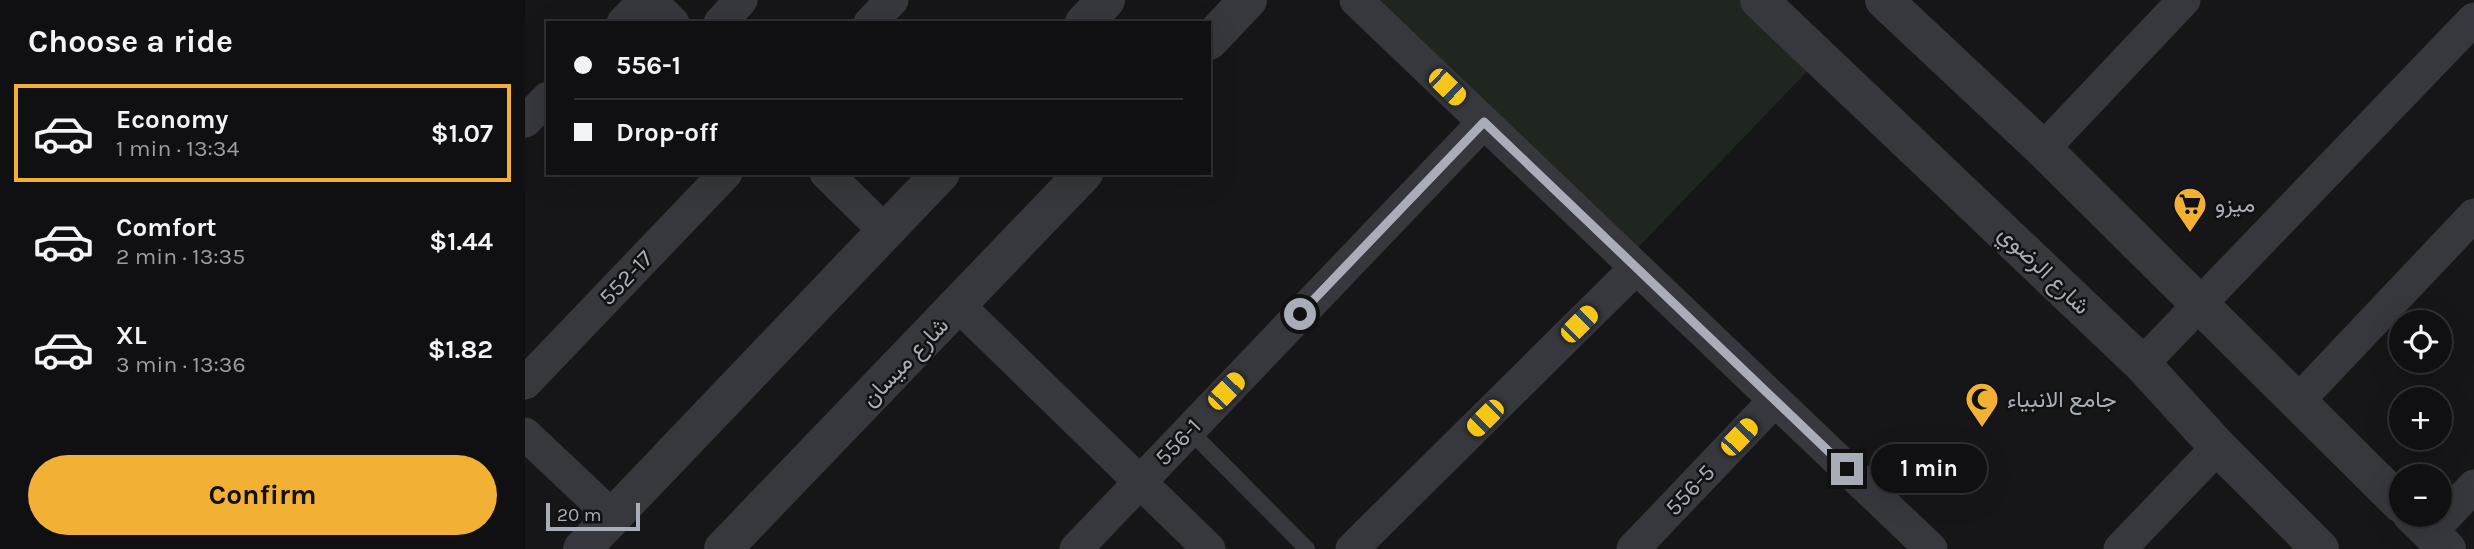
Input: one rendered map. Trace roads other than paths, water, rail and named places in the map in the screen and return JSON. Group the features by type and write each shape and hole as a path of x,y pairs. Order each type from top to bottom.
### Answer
{"street":[{"path":"625,21 647,0 671,21"},
{"path":"722,21 741,0"},
{"path":"872,21 892,0"},
{"path":"1086,21 1106,0"},
{"path":"1211,39 1248,0"},
{"path":"1356,0 1775,400 1920,545"},
{"name":"شارع الرضوي","path":"1759,0 2142,364 2218,447 2320,549"},
{"path":"2043,149 2184,0"},
{"path":"1886,1 2043,149 2389,492"},
{"path":"2142,364 2474,19"},
{"path":"525,121 546,100"},
{"name":"556-1","path":"1076,549 1484,122"},
{"name":"552-17","path":"525,383 724,175"},
{"path":"828,175 885,232"},
{"path":"582,549 939,175"},
{"name":"شارع ميسان","path":"723,549 1082,175"},
{"path":"2298,401 2474,215"},
{"path":"1352,549 1636,268"},
{"path":"959,306 1209,549"},
{"name":"556-5","path":"1633,549 1775,400"},
{"path":"525,434 613,517"},
{"path":"2120,549 2218,447"},
{"path":"2429,532 2474,486"}],"lane":[{"path":"1189,430 1307,549"}],"place":[{"name":"ميزو","path":"2190,234"},
{"name":"جامع الانبياء","path":"1982,429"}]}
